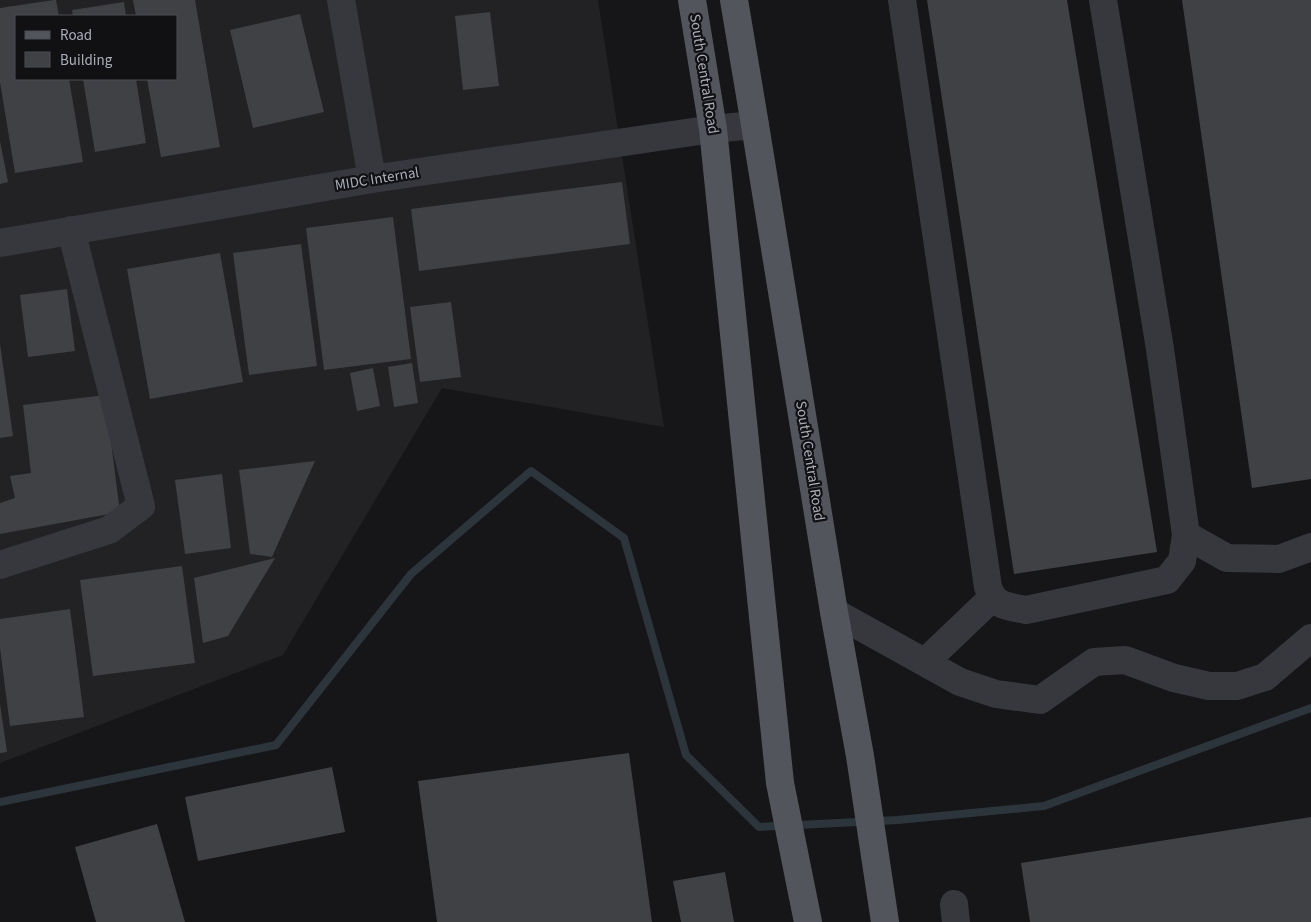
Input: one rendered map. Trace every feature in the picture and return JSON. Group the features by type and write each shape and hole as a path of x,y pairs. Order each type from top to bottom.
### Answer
{"main road":[{"name":"South Central Road","path":"692,0 713,129 780,783 808,922"},
{"name":"South Central Road","path":"734,0 756,125 834,612 860,756 885,922"}],"street":[{"path":"340,0 372,179"},
{"path":"902,0 988,587 992,598 1002,606 1026,610 1167,580 1182,561 1186,534 1158,340 1103,0"},
{"name":"MIDC Internal","path":"0,242 372,179 713,129 756,125"},
{"path":"0,565 109,530 141,506 71,230"},
{"path":"1186,534 1226,558 1279,560 1311,547"},
{"path":"925,662 992,598"},
{"path":"834,612 960,682 996,694 1040,700 1094,662 1125,660 1174,678 1209,686 1237,686 1265,677 1311,638"}],"shaded area":[{"path":"0,0 598,0 664,427 442,388 283,655 0,763"}],"building":[{"path":"56,0 59,15 15,15 15,80 69,80 83,162 15,173 0,82 0,8"},
{"path":"133,0 195,0 220,147 161,157 147,80 178,80 178,15 136,15"},
{"path":"927,0 1067,0 1157,552 1014,574"},
{"path":"1182,0 1311,0 1311,479 1252,488"},
{"path":"124,2 126,15 73,15 72,10"},
{"path":"490,12 499,86 463,90 455,16"},
{"path":"300,14 324,112 253,128 230,30"},
{"path":"83,80 136,80 146,143 95,152"},
{"path":"0,141 8,182 0,184"},
{"path":"622,182 630,244 419,271 411,209"},
{"path":"393,217 411,359 324,370 306,228"},
{"path":"301,244 317,366 249,375 233,253"},
{"path":"220,253 243,382 150,399 127,269"},
{"path":"67,289 75,351 28,357 20,295"},
{"path":"451,302 461,377 420,382 410,307"},
{"path":"0,344 13,436 0,438"},
{"path":"412,363 418,403 394,407 388,367"},
{"path":"373,368 380,406 357,411 350,373"},
{"path":"105,395 120,512 0,534 0,503 15,498 10,476 31,473 23,405"},
{"path":"315,461 272,557 250,554 239,470"},
{"path":"222,474 231,548 185,554 175,480"},
{"path":"275,558 228,636 203,643 194,578"},
{"path":"182,566 195,663 93,676 80,580"},
{"path":"70,609 84,717 10,726 0,648 0,619"},
{"path":"0,704 7,752 0,753"},
{"path":"629,753 652,922 437,922 418,781"},
{"path":"332,767 345,832 198,861 185,797"},
{"path":"1311,817 1311,922 1030,922 1021,863"},
{"path":"157,824 185,922 96,922 75,847"},
{"path":"725,872 734,922 681,922 673,881"}],"waterway":[{"path":"0,802 276,745 411,574 531,471 624,538 686,755 759,827 898,820 1044,806 1311,708"}]}
